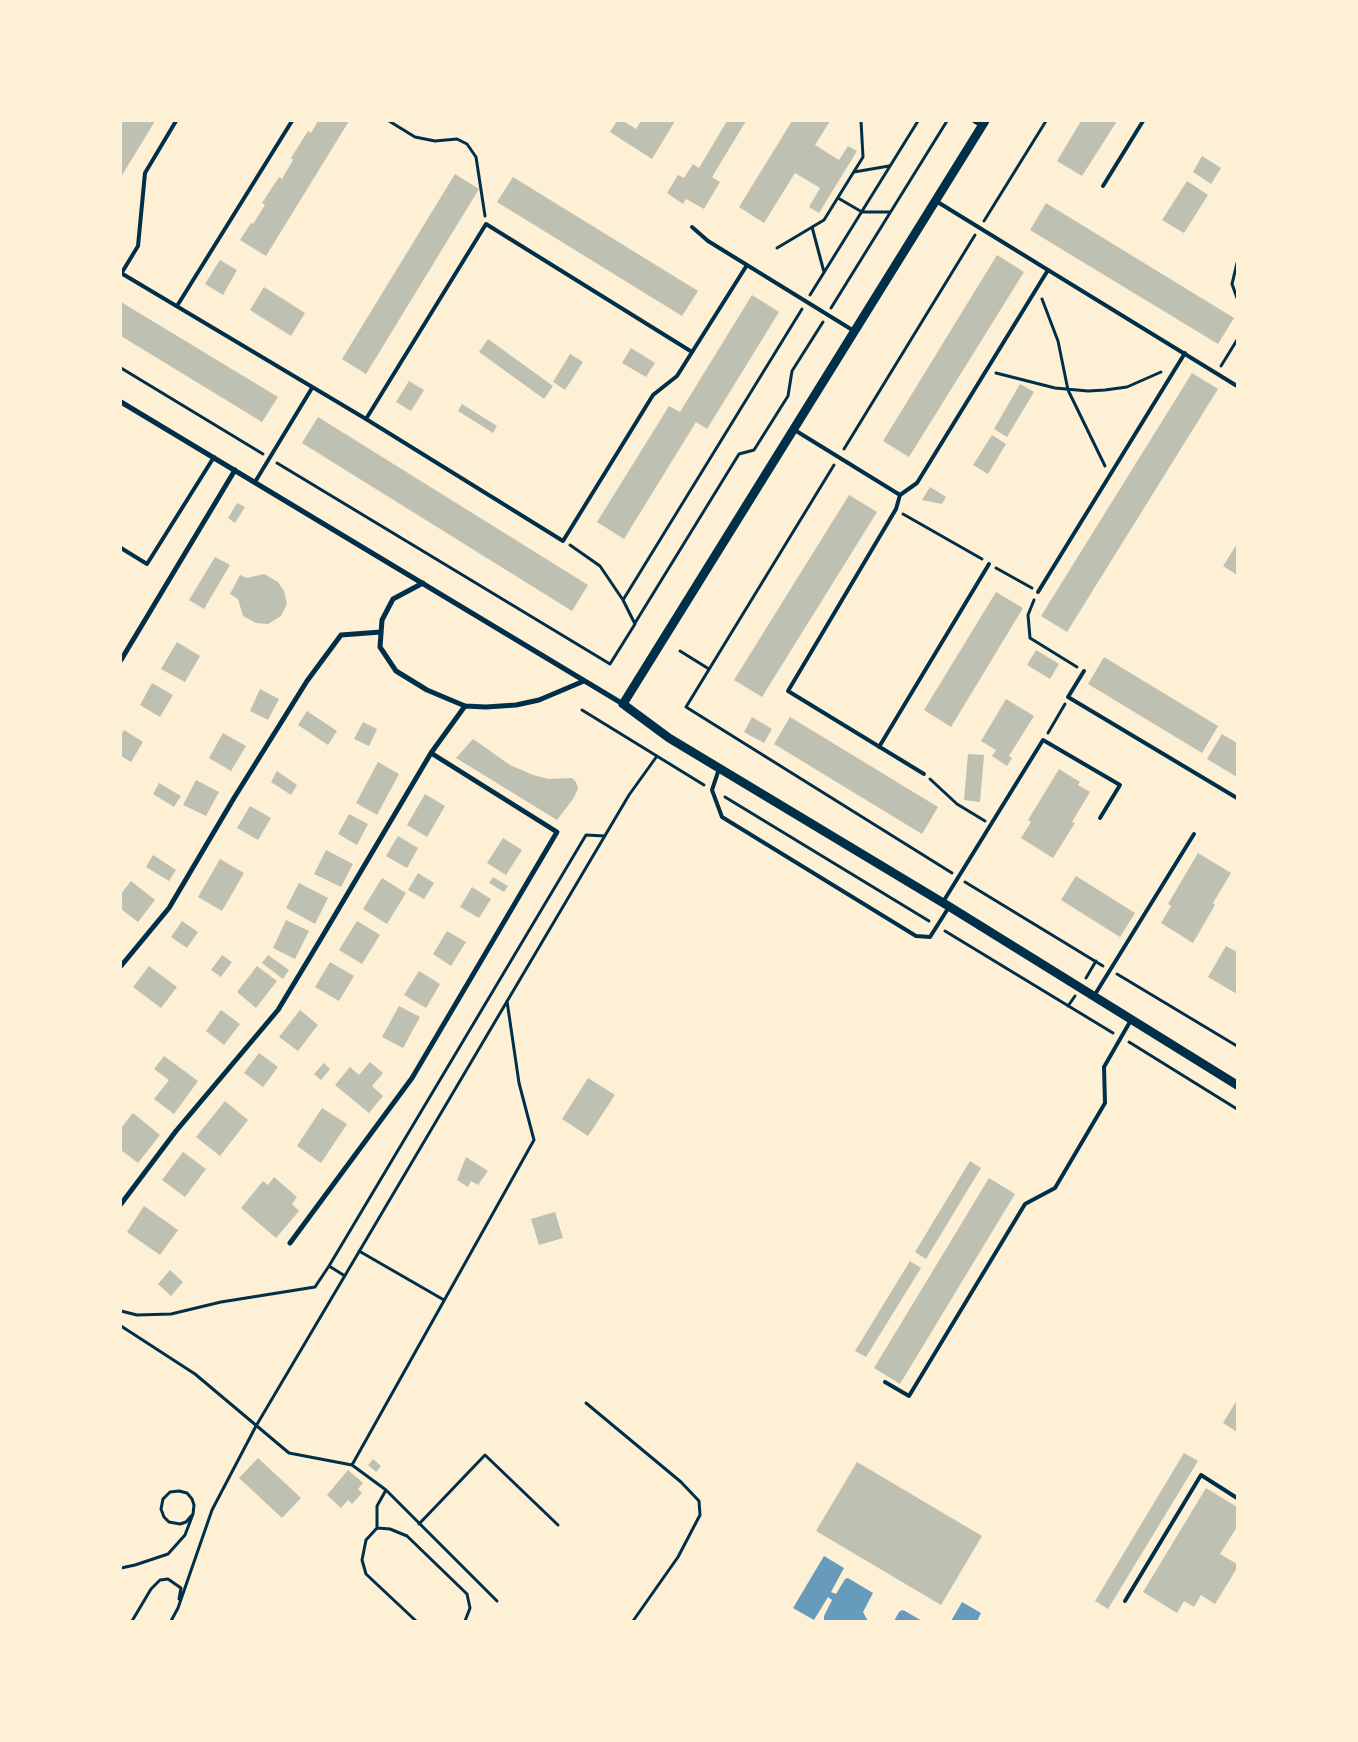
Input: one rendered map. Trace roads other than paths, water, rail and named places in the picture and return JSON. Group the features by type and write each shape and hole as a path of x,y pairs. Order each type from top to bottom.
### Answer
{"street":[{"path":"622,704 936,201 981,123"},
{"path":"121,402 622,704 668,738 946,904 1237,1085"},
{"path":"121,660 235,470"},
{"path":"423,583 394,599 382,620 380,647 396,670 427,690 466,706 486,707 516,705 539,700 584,681"},
{"path":"121,966 169,908 234,798 307,681 340,636 381,632"},
{"path":"121,1204 176,1131 278,1010 431,753 466,706"},
{"path":"290,1243 412,1078 557,832 431,753"}],"lane":[{"path":"176,121 145,173 138,246 121,273 366,419 563,541 653,395 677,376 747,265"},
{"path":"177,306 292,121"},
{"path":"1103,186 1143,121"},
{"path":"936,201 1237,386"},
{"path":"366,419 486,224 692,352"},
{"path":"692,227 708,241 854,331"},
{"path":"924,774 788,691 896,509 900,495 917,483 1048,270"},
{"path":"1038,592 1185,353"},
{"path":"256,482 312,388"},
{"path":"794,429 900,495"},
{"path":"121,548 147,564 214,457"},
{"path":"879,747 989,564"},
{"path":"1084,671 1068,697 1237,798"},
{"path":"719,769 712,790 722,817 916,936 930,937 937,926 958,877 1043,740 1120,785 1100,818"},
{"path":"1094,996 1194,834"},
{"path":"885,1382 909,1396 1025,1204 1055,1188 1105,1103 1104,1067 1131,1020"},
{"path":"1125,1601 1201,1475 1237,1498"}],"water":[{"path":"824,1556 844,1568 831,1592 836,1594 845,1579 848,1578 873,1593 863,1612 868,1621 824,1621 824,1616 832,1600 828,1597 814,1620 793,1608"},
{"path":"962,1602 981,1613 977,1621 951,1621"},
{"path":"902,1610 905,1611 922,1621 894,1621"}]}
